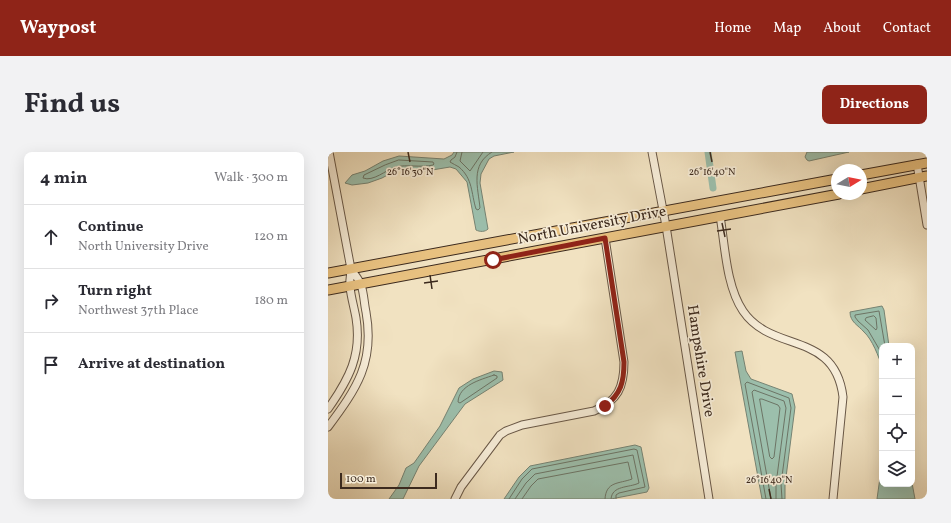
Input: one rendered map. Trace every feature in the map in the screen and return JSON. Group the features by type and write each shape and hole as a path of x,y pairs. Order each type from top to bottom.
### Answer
{"main road":[{"path":"867,174 927,163"},
{"path":"867,188 923,177"},
{"name":"North University Drive","path":"328,273 831,180"},
{"name":"North University Drive","path":"328,290 831,195"},
{"path":"490,243 493,260"},
{"path":"473,246 477,263"}],"street":[{"path":"328,409 347,381 354,363 358,332 350,286 351,269 329,152"},
{"name":"Hampshire Drive","path":"652,152 664,210 709,499"},
{"path":"917,164 923,177 927,226"},
{"path":"720,216 732,286 742,310 750,319 770,333 794,343 809,347 820,354 830,362 837,374 842,387 843,397 833,499"},
{"path":"455,499 461,487 500,435 506,430 522,425 594,411 613,400 618,392 624,375 624,362 605,238"},
{"path":"328,427 355,388 366,358 368,337 361,284 351,269"},
{"path":"356,317 366,315"},
{"path":"347,381 355,388"}],"water":[{"path":"454,152 514,152 494,156 489,159 481,174 480,183 488,229 485,231 476,230 467,182 456,169 450,167 426,171 402,170 395,171 368,183 352,185 345,183 352,175 365,171 383,161 399,156 444,159 452,155"},
{"path":"807,152 849,152 809,161 805,157"},
{"path":"882,306 884,310 889,343 879,343 879,359 867,335 851,318 850,312"},
{"path":"742,351 746,371 751,379 792,394 795,407 785,485 785,499 762,499 735,352"},
{"path":"494,371 502,372 503,380 465,404 419,466 403,499 389,499 399,485 406,468 414,463 440,426 459,388 473,379"},
{"path":"635,445 641,447 649,488 647,492 611,499 504,499 519,477 530,466"},
{"path":"879,485 879,487 913,487 915,499 877,499"}],"waterway":[{"path":"708,152 713,188"}],"route":[{"path":"493,260 605,238 624,362 624,375 622,383 613,400 605,406"}]}
